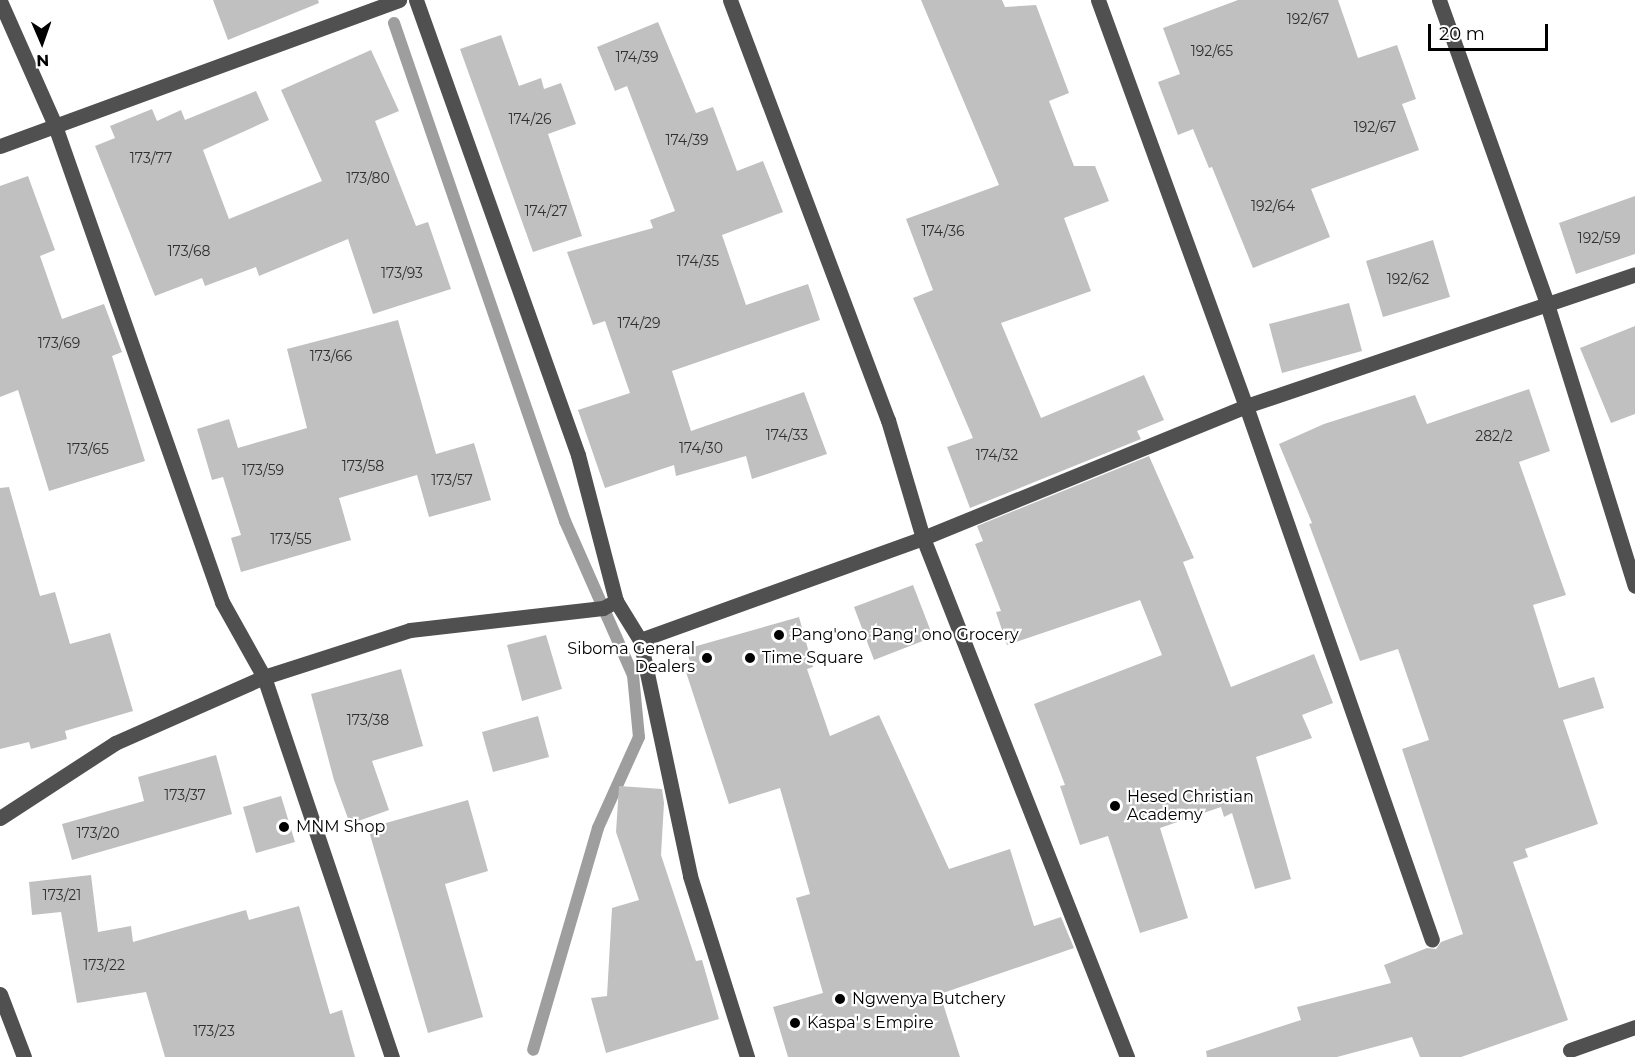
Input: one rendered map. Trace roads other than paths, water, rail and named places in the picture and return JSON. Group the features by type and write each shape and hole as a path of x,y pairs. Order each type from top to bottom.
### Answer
{"street":[{"path":"0,146 54,123 399,0"},
{"path":"416,0 578,455 616,601 640,639 690,876 747,1057"},
{"path":"730,0 888,420 923,538 1071,905 1127,1057"},
{"path":"1098,0 1246,406 1432,939"},
{"path":"1438,0 1546,304 1635,586"},
{"path":"0,1 54,123 222,602 264,677 393,1057"},
{"path":"640,639 923,538 1246,406 1635,274"},
{"path":"0,818 115,743 264,677 410,630 603,608 616,601"},
{"path":"0,994 24,1057"},
{"path":"1570,1050 1635,1027"}],"waterway":[{"path":"394,23 565,521 633,675 639,737 598,828 533,1050"}],"place":[{"name":"Pang'ono Pang' ono Grocery","path":"779,635"},
{"name":"Siboma General Dealers","path":"707,658"},
{"name":"Time Square","path":"750,658"},
{"name":"Hesed Christian Academy","path":"1115,806"},
{"name":"MNM Shop","path":"284,827"},
{"name":"Ngwenya Butchery","path":"840,999"},
{"name":"Kaspa' s Empire","path":"795,1023"}]}
